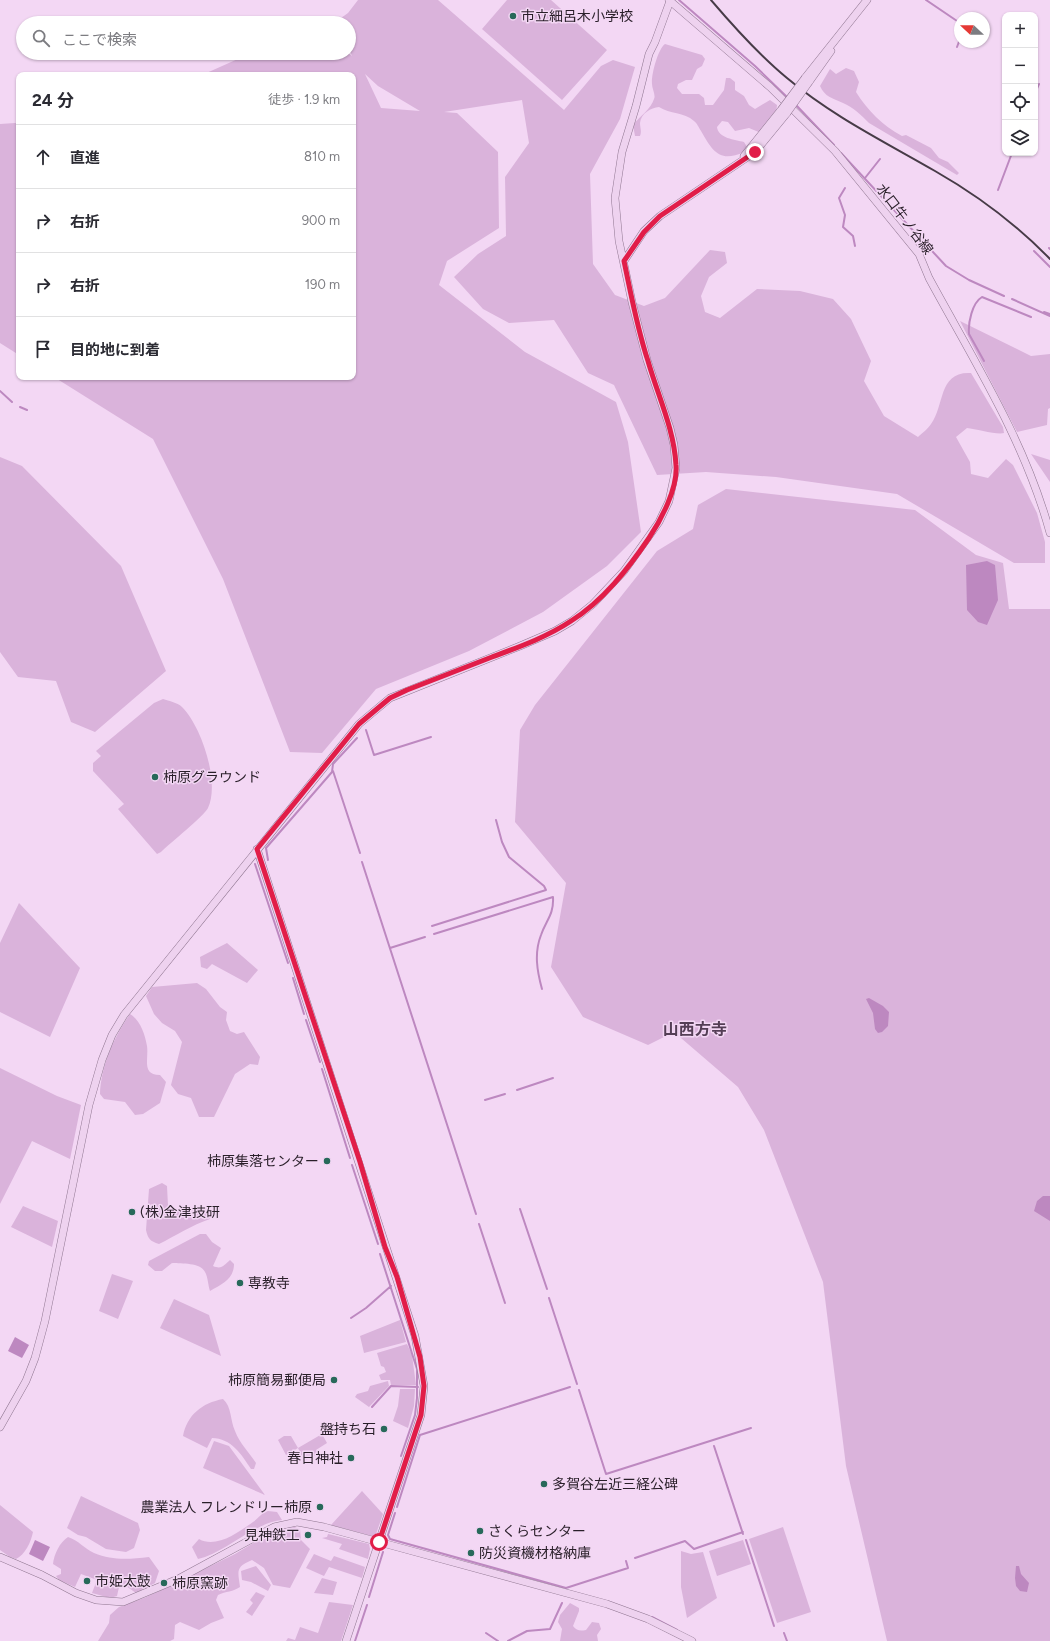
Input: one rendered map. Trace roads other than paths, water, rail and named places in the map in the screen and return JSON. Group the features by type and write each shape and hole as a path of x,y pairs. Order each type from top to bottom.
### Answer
{"street":[{"path":"0,1427 26,1381 35,1358 89,1105 102,1060 112,1035 124,1015 359,724 390,698 556,631 572,621 593,604 624,571 659,522 669,501 676,468 674,445 670,428 647,360 619,241 615,198 622,152 636,106 649,54 655,42 669,0"},
{"name":"水口牛ノ谷線","path":"669,0 770,87 835,151 919,254 929,278 1014,435 1035,484 1050,533"},
{"path":"624,261 644,232 660,216 736,165 784,111 867,0"},
{"path":"257,849 360,1162 385,1247 397,1277 420,1357 424,1386 421,1415 346,1641"},
{"path":"0,1557 42,1575 76,1593 96,1600 122,1602 178,1579 274,1527 297,1522 324,1527 607,1604 648,1619 692,1641"}],"waterway":[{"path":"679,0 755,66 788,98"},
{"path":"926,0 954,19"},
{"path":"796,105 834,145"},
{"path":"841,153 946,266 969,280 1004,296"},
{"path":"998,190 1011,156"},
{"path":"865,178 880,159"},
{"path":"845,188 839,198 845,215 843,227 853,236 855,246"},
{"path":"1034,251 1050,267"},
{"path":"984,361 969,334 969,324 973,308 982,297 1031,317"},
{"path":"1012,299 1050,316"},
{"path":"1044,312 1050,314"},
{"path":"0,391 12,402"},
{"path":"20,407 27,410"},
{"path":"366,730 374,755 431,737"},
{"path":"268,860 266,848 332,772 333,764 357,738"},
{"path":"333,771 360,853"},
{"path":"432,926 546,890 544,886 509,857 502,842 496,820"},
{"path":"362,862 476,1214"},
{"path":"255,864 288,963"},
{"path":"434,934 553,897 551,913 541,935 537,955 542,989"},
{"path":"390,948 425,937"},
{"path":"293,978 304,1014"},
{"path":"306,1020 320,1062"},
{"path":"322,1069 350,1158"},
{"path":"517,1090 553,1078"},
{"path":"485,1100 505,1094"},
{"path":"352,1165 378,1244"},
{"path":"520,1209 547,1289"},
{"path":"479,1224 505,1303"},
{"path":"380,1254 417,1369 417,1398 415,1415 401,1456"},
{"path":"351,1318 366,1308 391,1286"},
{"path":"549,1298 577,1384"},
{"path":"372,1407 391,1386 418,1387"},
{"path":"397,1507 420,1435 570,1387"},
{"path":"579,1390 606,1474 751,1428"},
{"path":"714,1446 743,1534"},
{"path":"395,1513 388,1535 390,1539 566,1588 628,1568 626,1561"},
{"path":"635,1558 685,1541 694,1549 743,1532"},
{"path":"746,1540 774,1626"},
{"path":"369,1597 383,1552"},
{"path":"508,1641 527,1631 550,1629 562,1603"},
{"path":"355,1641 367,1605"},
{"path":"652,1617 677,1630"},
{"path":"486,1633 498,1641"},
{"path":"784,1633 787,1641"}],"railway":[{"path":"711,0 757,50 804,92 859,128 935,171 981,200 1024,234 1050,259"}],"place":[{"name":"市立細呂木小学校","path":"513,16"},
{"name":"柿原グラウンド","path":"155,777"},
{"name":"柿原集落センター","path":"327,1161"},
{"name":"(株)金津技研","path":"132,1212"},
{"name":"専教寺","path":"240,1283"},
{"name":"柿原簡易郵便局","path":"334,1380"},
{"name":"盤持ち石","path":"384,1429"},
{"name":"春日神社","path":"351,1458"},
{"name":"多賀谷左近三経公碑","path":"544,1484"},
{"name":"農業法人 フレンドリー柿原","path":"320,1507"},
{"name":"さくらセンター","path":"480,1531"},
{"name":"見神鉄工","path":"308,1535"},
{"name":"防災資機材格納庫","path":"471,1553"},
{"name":"市姫太鼓","path":"87,1581"},
{"name":"柿原窯跡","path":"164,1583"}],"district":[{"name":"山西方寺","path":"695,1029"}]}
